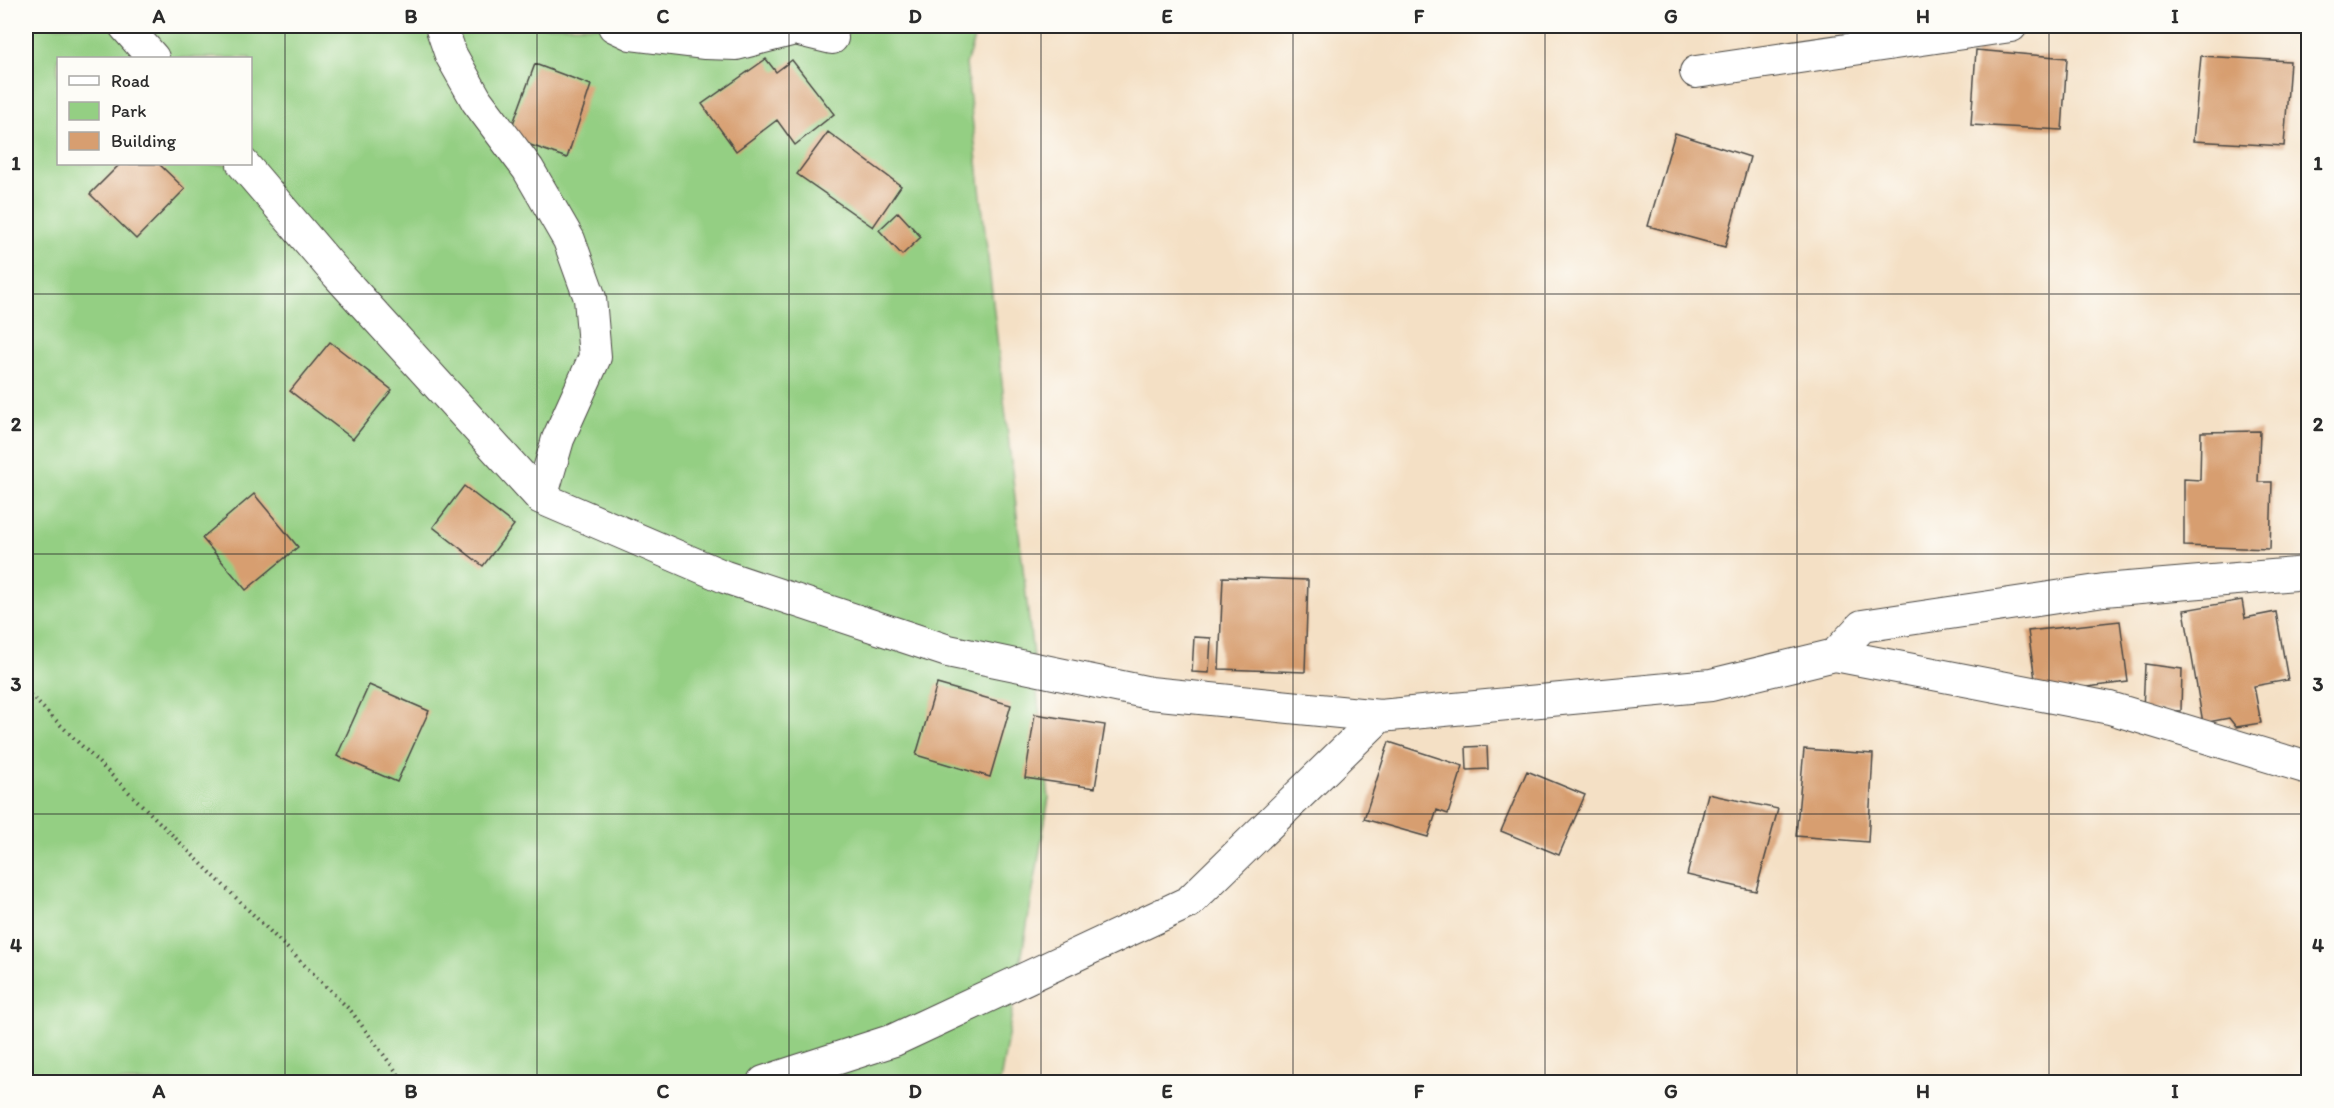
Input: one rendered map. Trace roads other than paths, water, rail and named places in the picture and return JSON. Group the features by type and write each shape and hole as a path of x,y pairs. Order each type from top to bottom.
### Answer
{"street":[{"path":"125,26 152,57"},
{"path":"441,26 451,55 477,101 528,169 569,240 590,298 595,357 558,439 541,498"},
{"path":"614,26 631,34 705,43 736,44 795,29 832,38"},
{"path":"1696,72 2010,26"},
{"path":"244,165 337,274 541,498 725,577 948,651 1150,693 1380,716 1711,686 1835,655 2110,708 2308,768"},
{"path":"1835,655 1862,626 2104,590 2308,573"},
{"path":"764,1083 894,1040 1189,902 1380,716"}]}
